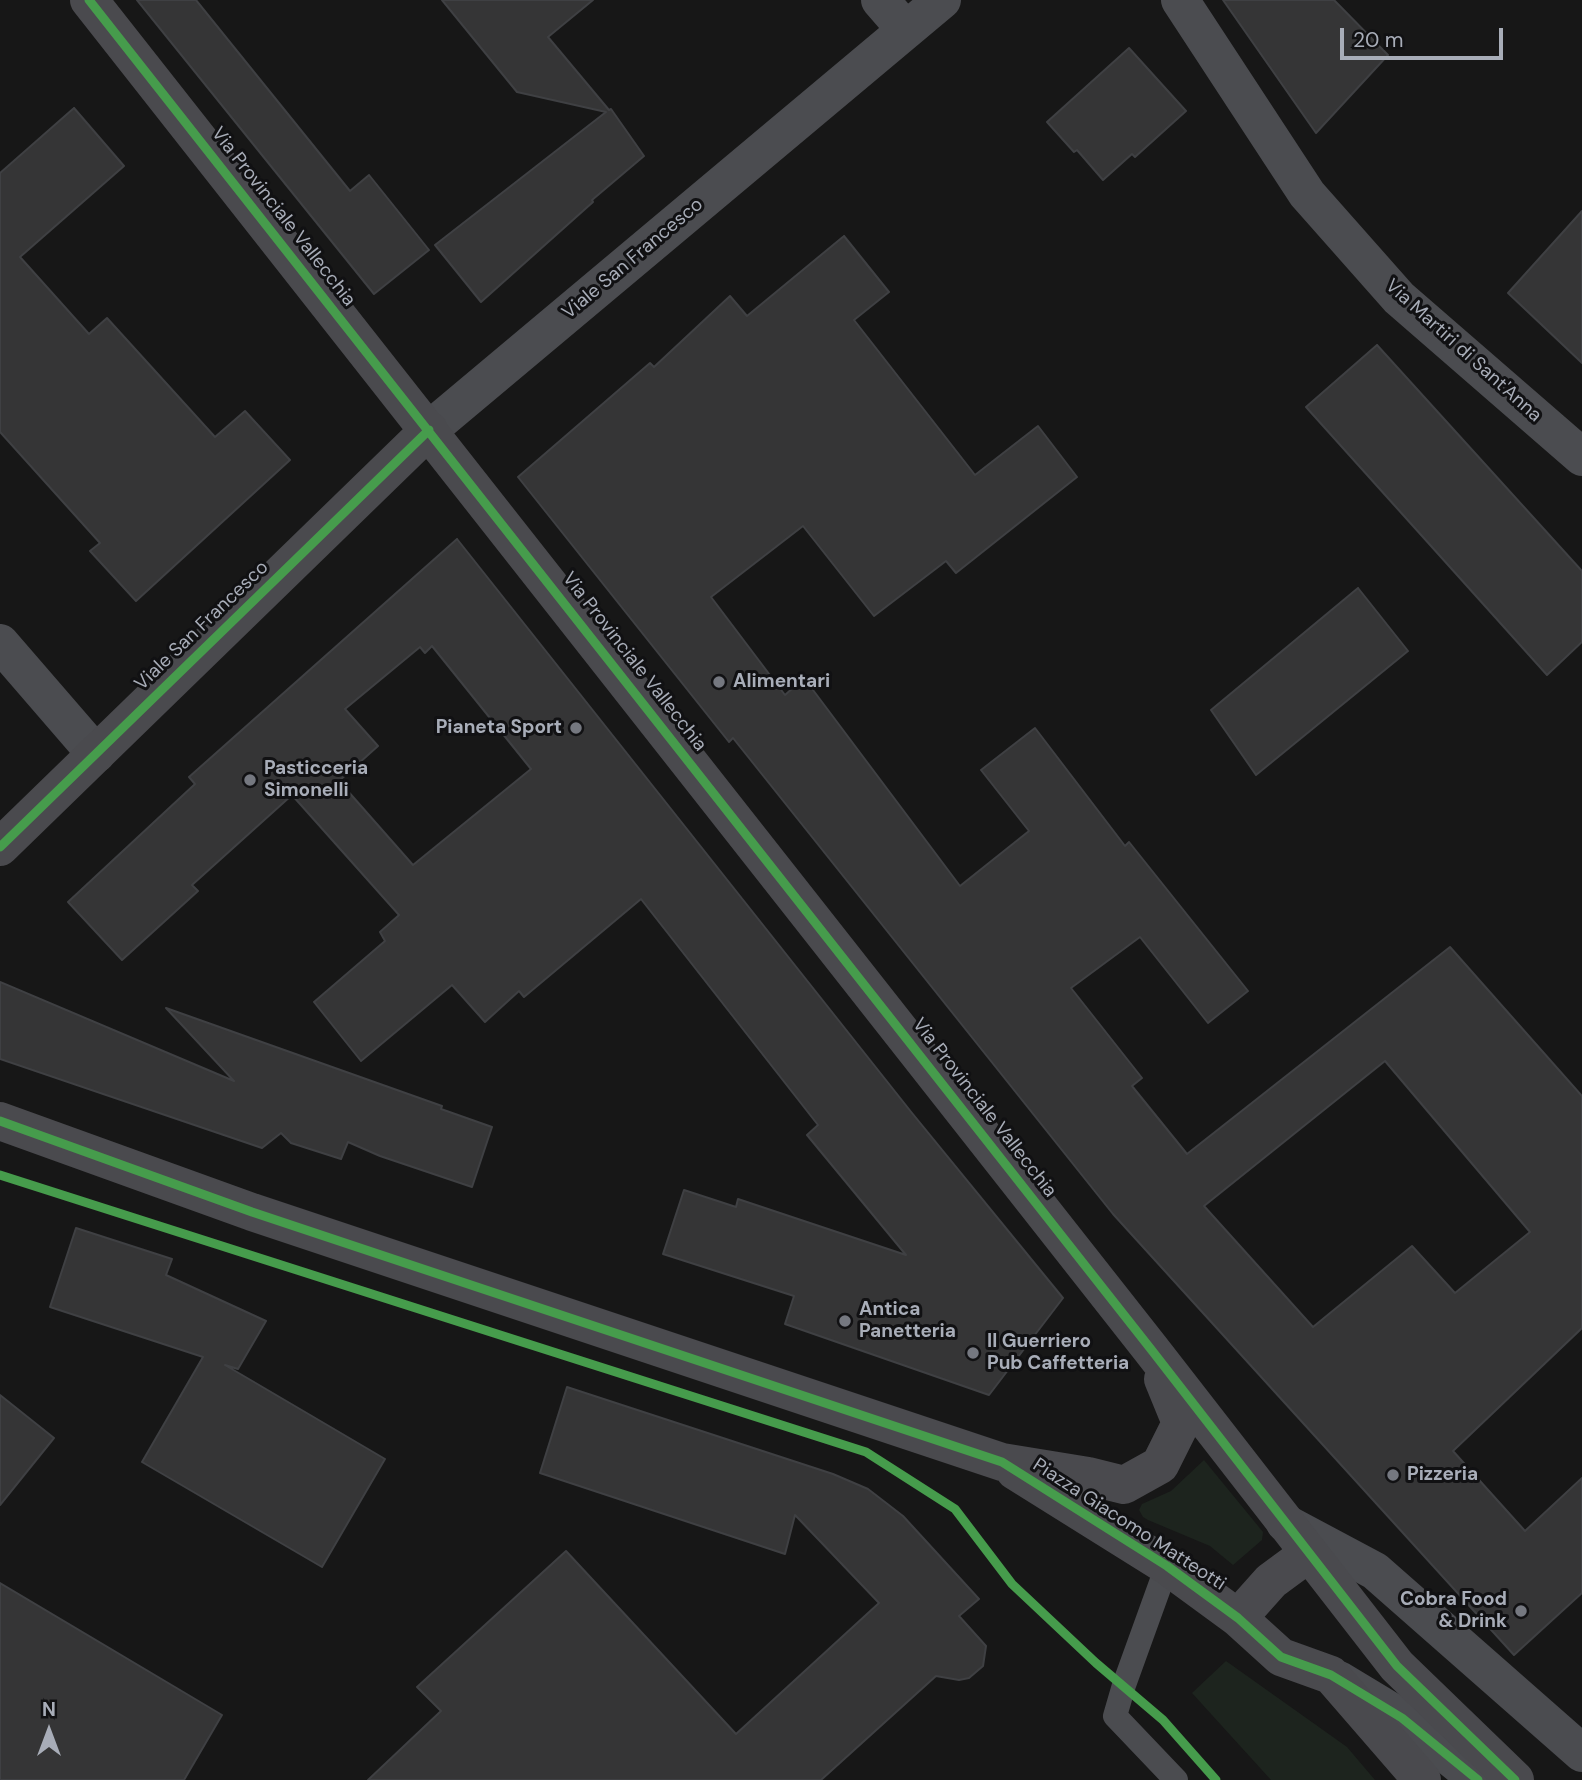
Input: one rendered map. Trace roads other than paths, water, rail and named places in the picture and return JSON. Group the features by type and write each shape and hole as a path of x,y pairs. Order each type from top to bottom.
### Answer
{"main road":[{"name":"Via Provinciale Vallecchia","path":"89,0 1150,1348"},
{"name":"Viale San Francesco","path":"0,847 429,430"},
{"path":"0,1121 252,1212 1002,1462"},
{"name":"Piazza Giacomo Matteotti","path":"1002,1462 1088,1476 1124,1485 1160,1465 1181,1423 1150,1348"},
{"path":"1150,1348 1397,1666 1515,1780"},
{"name":"Piazza Giacomo Matteotti","path":"1002,1462 1167,1566 1238,1618 1281,1657 1331,1675 1422,1780"},
{"path":"1238,1618 1271,1581 1309,1553"}],"street":[{"path":"880,0 906,30"},
{"name":"Viale San Francesco","path":"429,430 942,0"},
{"name":"Via Martiri di Sant'Anna","path":"1180,0 1307,194 1399,298 1582,457"},
{"path":"0,643 96,754"},
{"path":"1285,1523 1375,1571 1582,1753"},
{"name":"Piazza Giacomo Matteotti","path":"1331,1675 1402,1718 1478,1780"}],"lane":[{"path":"1167,1566 1115,1716 1176,1780"}],"place":[{"name":"Alimentari","path":"719,682"},
{"name":"Pianeta Sport","path":"576,728"},
{"name":"Pasticceria Simonelli","path":"250,780"},
{"name":"Antica Panetteria","path":"845,1321"},
{"name":"Il Guerriero Pub Caffetteria","path":"973,1353"},
{"name":"Pizzeria","path":"1393,1475"},
{"name":"Cobra Food & Drink","path":"1521,1611"}]}
